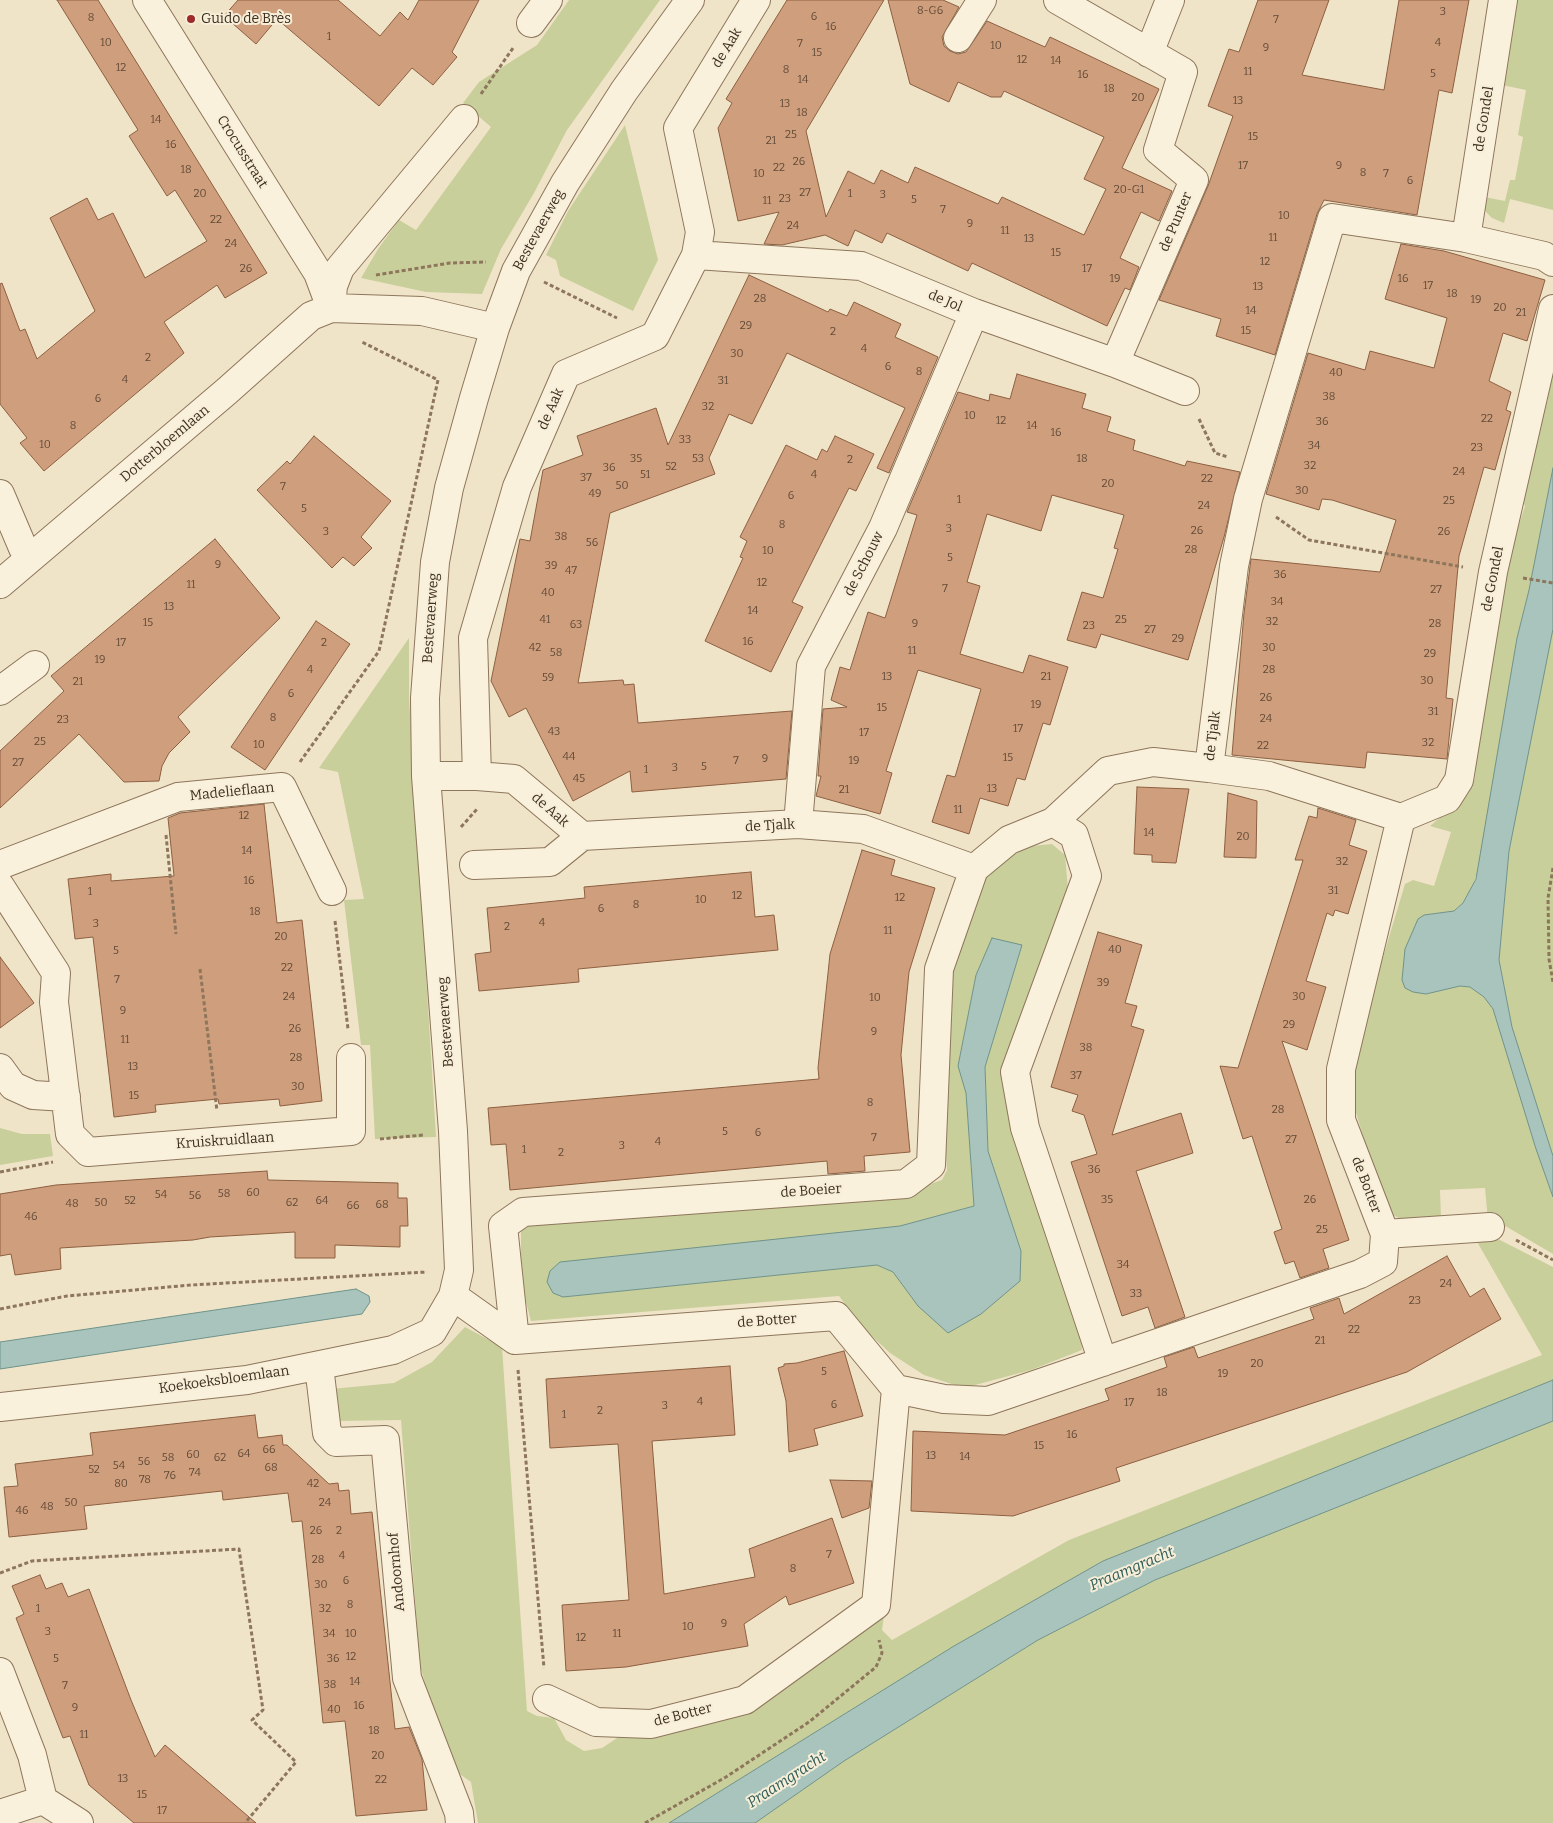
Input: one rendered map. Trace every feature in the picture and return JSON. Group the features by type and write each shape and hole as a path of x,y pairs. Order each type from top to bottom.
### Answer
{"street":[{"name":"Crocusstraat","path":"147,0 318,273 331,308"},
{"path":"531,23 548,0"},
{"name":"Bestevaerweg","path":"453,1296 459,1270 453,1131 426,776 425,698 435,562 449,488 495,328 523,256 565,183 624,91 690,0"},
{"name":"de Aak","path":"582,836 514,778 477,776 474,638 517,487 566,374 655,336 696,254 700,232 678,128 756,0"},
{"path":"958,38 982,0"},
{"name":"de Punter","path":"1058,0 1182,72 1158,150 1194,180 1115,363"},
{"path":"1149,53 1170,0"},
{"name":"de Gondel","path":"1466,238 1503,0"},
{"path":"331,308 333,286 340,268 464,119"},
{"path":"1248,499 1332,218 1466,238 1544,256 1553,262"},
{"name":"de Jol","path":"696,254 861,266 974,313 1115,363 1185,391"},
{"name":"Dotterbloemlaan","path":"0,584 227,391 310,316 331,308 422,312 495,328"},
{"name":"de Gondel","path":"1401,818 1447,799 1459,780 1493,572 1553,309"},
{"name":"de Schouw","path":"798,824 811,666 883,528 974,313"},
{"path":"0,494 23,548 31,557"},
{"name":"de Tjalk","path":"1248,499 1234,566 1209,768 1269,776 1401,818"},
{"path":"0,691 36,665"},
{"path":"974,869 1009,840 1053,822 1108,771 1153,762 1209,768"},
{"path":"426,776 477,776"},
{"name":"Madelieflaan","path":"0,865 178,797 282,787 332,891"},
{"name":"de Botter","path":"515,1340 836,1316 896,1389 944,1399 988,1401 1360,1274 1383,1262 1385,1234 1341,1120 1341,1069 1401,818"},
{"path":"1053,822 1074,835 1087,876 1015,1072 1026,1128 1104,1362"},
{"name":"de Tjalk","path":"582,836 798,824 863,829 974,869"},
{"path":"474,865 550,862 582,836"},
{"name":"de Boeier","path":"515,1340 503,1226 523,1212 906,1184 931,1165 939,968 974,869"},
{"path":"0,886 56,973 54,1002 70,1134 88,1152"},
{"path":"350,1131 351,1058"},
{"path":"0,1068 13,1086 33,1095 66,1097"},
{"name":"Kruiskruidlaan","path":"88,1152 350,1131"},
{"path":"1385,1234 1490,1228"},
{"path":"453,1296 515,1340"},
{"name":"Koekoeksbloemlaan","path":"0,1407 247,1380 393,1350 432,1332 453,1296"},
{"name":"Andoornhof","path":"320,1366 327,1433 336,1442 385,1440 407,1678 459,1813 460,1823"},
{"name":"de Botter","path":"547,1699 596,1722 651,1724 745,1700 876,1605 896,1389"},
{"path":"0,1672 32,1755 43,1800 79,1823"},
{"path":"0,1814 43,1800"}],"path":[{"path":"464,119 531,23"},
{"path":"282,787 379,651 438,380 353,338"},
{"path":"1185,391 1215,453 1258,466"},
{"path":"1248,499 1309,540 1553,584"},
{"path":"162,803 176,934"},
{"path":"1553,868 1548,898 1549,959 1553,982"},
{"path":"332,891 351,1058"},
{"path":"200,969 220,1141"},
{"path":"350,1131 374,1140 453,1131"},
{"path":"0,1172 52,1163 88,1152"},
{"path":"1490,1228 1553,1260"},
{"path":"0,1309 67,1296 191,1285 459,1270"},
{"path":"515,1340 547,1699"},
{"path":"0,1573 32,1561 239,1549 263,1710 252,1720 296,1762 245,1823"},
{"path":"645,1823 726,1777 800,1727 876,1667 882,1653 877,1633 866,1612"}],"green space":[{"path":"569,0 660,0 567,130 534,193 501,249 482,294 426,292 361,278 378,249 399,220 416,230 491,127 463,103 479,82 537,45"},
{"path":"1511,0 1553,0 1553,210 1510,199 1504,223 1492,218 1485,211 1483,204 1484,197 1505,201 1510,180 1515,180 1523,137 1518,135 1526,90 1502,85"},
{"path":"625,125 658,260 633,311 560,276 556,260 546,255 568,211"},
{"path":"1553,358 1553,468 1529,590 1517,638 1480,865 1472,888 1463,903 1454,911 1424,915 1413,992 1426,994 1460,986 1470,987 1484,997 1494,1009 1536,1149 1553,1197 1553,1254 1507,1227 1488,1221 1485,1188 1440,1190 1441,1218 1404,1221 1393,1215 1384,1206 1348,1086 1351,1063 1405,884 1413,880 1434,886 1451,832 1430,826 1468,794 1475,778 1485,644 1498,632 1504,570 1525,506 1519,493 1548,399 1545,362"},
{"path":"1553,629 1553,1156 1512,1027 1499,960 1509,851"},
{"path":"409,638 409,697 436,1137 375,1139 370,1045 361,1045 344,900 364,899 338,772 319,768"},
{"path":"1052,844 1065,855 1068,889 1009,1062 1078,1309 1082,1350 1031,1370 964,1388 924,1375 890,1353 863,1328 839,1296 531,1321 521,1283 521,1230 536,1219 907,1192 942,1180 947,1170 944,1128 943,997 988,868 1031,846","holes":["1022,945 985,1067 988,1151 1021,1251 918,1306 893,1272 877,1265 563,1297 900,1226 974,1206 966,1093 958,1066 976,975"]},
{"path":"0,1128 22,1134 50,1134 53,1156 0,1165"},
{"path":"1498,1239 1553,1267 1553,1380 1103,1561 954,1646 669,1823 478,1823 471,1782 454,1770 431,1706 420,1665 401,1420 339,1421 331,1389 394,1383 432,1362 465,1327 502,1347 527,1711 537,1716 554,1718 566,1740 584,1751 602,1748 623,1734 632,1715 764,1704 884,1616 882,1630 892,1640 1069,1540 1542,1355 1476,1240"},
{"path":"1553,1421 1553,1823 755,1823 844,1761 1038,1640 1155,1580"}],"water":[{"path":"1553,468 1553,629 1509,851 1499,960 1512,1027 1553,1156 1553,1197 1536,1149 1493,1009 1484,997 1470,987 1460,986 1426,994 1413,992 1405,988 1402,980 1405,949 1418,919 1424,915 1454,911 1463,903 1476,879 1517,638 1529,590"},
{"path":"992,938 1022,945 985,1067 988,1151 1021,1251 1020,1281 981,1314 948,1333 918,1306 893,1272 877,1265 563,1297 553,1293 547,1282 550,1271 560,1262 900,1226 974,1206 966,1093 958,1066 976,975"},
{"path":"356,1289 369,1296 370,1302 362,1314 0,1369 0,1342"},
{"name":"Praamgracht","path":"1553,1380 1553,1421 1155,1580 1038,1640 844,1761 755,1823 669,1823 954,1646 1103,1561"}],"building":[{"path":"57,0 98,0 267,273 225,298 217,285 164,322 184,353 44,471 20,443 27,438 0,404 0,284 2,283 20,331 25,329 37,359 95,311 50,218 87,198 98,220 113,213 145,278 207,241 175,190 167,196 129,136 138,130"},
{"path":"238,0 338,0 380,36 400,12 408,20 419,0 479,0 452,52 457,57 433,85 412,68 379,106 277,19 256,44 224,16"},
{"path":"787,0 884,0 806,131 826,217 848,171 874,184 881,170 908,183 915,167 998,204 1002,197 1084,235 1106,189 1084,179 1104,137 1004,91 1001,97 991,97 958,82 949,102 910,84 888,0 943,0 959,7 942,37 944,46 958,54 966,52 987,21 1045,47 1050,37 1159,89 1122,168 1172,191 1159,221 1141,212 1120,258 1139,267 1130,290 1125,288 1107,326 972,263 968,271 887,233 882,243 855,230 848,246 825,235 782,245 764,244 779,212 738,221 718,128 732,103 726,99"},
{"path":"1258,0 1329,0 1302,75 1384,90 1399,0 1469,0 1452,93 1439,90 1417,215 1324,200 1317,214 1275,355 1216,336 1221,319 1159,300 1208,186 1233,116 1208,106 1229,49 1239,52"},
{"path":"1401,244 1444,251 1545,280 1527,341 1503,333 1489,381 1511,392 1506,410 1511,412 1495,470 1484,467 1459,556 1446,698 1453,699 1447,759 1367,752 1365,768 1232,755 1244,613 1251,559 1380,572 1396,520 1332,500 1322,499 1319,510 1266,494 1308,353 1365,370 1370,351 1434,368 1447,318 1385,299"},
{"path":"749,275 828,312 830,309 847,316 854,302 901,324 895,337 938,357 889,473 877,468 905,408 787,353 752,424 729,414 709,458 715,474 610,513 578,683 623,680 624,685 634,684 638,723 792,711 786,779 632,792 630,771 573,801 526,708 509,717 491,681 520,539 530,541 543,470 583,455 577,436 656,408 668,445"},
{"path":"1017,374 1086,394 1082,408 1111,417 1107,431 1135,440 1133,450 1185,466 1187,461 1240,472 1224,537 1188,660 1101,634 1096,648 1067,640 1082,592 1103,598 1118,549 1114,548 1124,515 1052,495 1041,531 987,514 967,582 980,586 960,654 1023,673 1029,655 1068,667 1050,725 1043,723 1025,780 1017,778 1008,806 980,798 969,834 932,822 947,775 955,777 981,689 918,670 886,771 892,773 880,814 816,796 821,776 818,776 823,709 847,707 831,700 840,667 850,670 868,612 885,618 917,515 907,512 958,392 989,401 990,394 1010,399"},
{"path":"314,436 391,501 361,537 372,548 354,566 343,557 332,568 257,490 287,461 290,464"},
{"path":"835,436 874,454 856,491 849,488 792,602 803,607 771,672 705,641 743,558 740,557 747,541 740,537 786,445 817,460 822,449 827,452"},
{"path":"215,539 280,618 178,717 190,732 169,753 162,766 159,781 124,782 79,734 0,808 0,751 64,691 51,676"},
{"path":"316,621 350,644 265,770 231,747"},
{"path":"1137,787 1189,789 1176,863 1152,862 1152,855 1134,854"},
{"path":"1228,793 1257,801 1256,858 1224,857"},
{"path":"264,804 277,923 302,920 322,1101 280,1106 279,1099 219,1104 218,1099 155,1105 156,1112 114,1117 93,937 75,939 68,879 111,874 111,881 174,876 168,818 180,813"},
{"path":"1318,808 1356,820 1349,845 1367,851 1348,914 1335,910 1333,916 1327,913 1306,981 1326,987 1307,1050 1282,1041 1349,1240 1323,1249 1329,1268 1300,1278 1294,1261 1285,1264 1274,1232 1282,1229 1252,1136 1243,1139 1220,1066 1238,1068 1303,860 1295,860 1309,816 1317,818"},
{"path":"862,850 895,860 891,875 935,888 909,972 901,1055 910,1152 864,1156 865,1171 828,1174 827,1161 510,1190 506,1144 491,1145 488,1108 819,1079 818,1068 830,954"},
{"path":"751,872 755,917 774,915 778,950 578,969 579,982 479,991 475,954 491,952 487,908 585,898 584,887"},
{"path":"1098,932 1142,945 1125,1003 1137,1006 1131,1026 1144,1030 1112,1135 1181,1113 1193,1153 1136,1171 1185,1317 1155,1328 1148,1307 1122,1316 1071,1162 1097,1154 1084,1115 1072,1111 1078,1095 1051,1087"},
{"path":"0,957 34,1003 0,1028"},
{"path":"267,1171 268,1180 398,1183 398,1198 407,1198 408,1226 400,1226 400,1247 335,1245 335,1258 295,1258 295,1232 210,1237 193,1240 60,1248 61,1269 15,1275 11,1254 0,1256 0,1194 56,1185"},
{"path":"1447,1256 1470,1297 1484,1288 1501,1319 1407,1372 1116,1468 1120,1481 1013,1516 911,1511 913,1431 1005,1435 1109,1400 1105,1389 1167,1367 1164,1357 1194,1347 1198,1358 1314,1319 1310,1308 1339,1298 1344,1314"},
{"path":"844,1351 863,1416 814,1429 818,1445 789,1452 786,1401 778,1368 784,1366 784,1364 797,1363"},
{"path":"730,1366 735,1435 652,1441 664,1594 755,1577 749,1549 832,1518 854,1583 789,1605 786,1596 744,1624 748,1646 626,1667 566,1671 562,1605 629,1600 618,1444 550,1448 546,1379"},
{"path":"255,1415 258,1438 282,1435 283,1445 287,1445 329,1484 338,1483 339,1491 349,1490 351,1514 372,1512 395,1729 409,1727 422,1759 427,1810 356,1816 345,1721 323,1723 302,1521 292,1522 288,1493 223,1500 222,1491 84,1506 87,1529 9,1537 4,1487 18,1486 15,1464 93,1455 90,1433"},
{"path":"830,1480 872,1481 869,1508 842,1518"},
{"path":"40,1575 46,1589 62,1583 68,1597 89,1589 155,1757 165,1745 256,1823 134,1823 89,1785 70,1736 63,1738 16,1618 24,1614 12,1586"}],"place":[{"name":"Guido de Brès","path":"191,19"}]}
